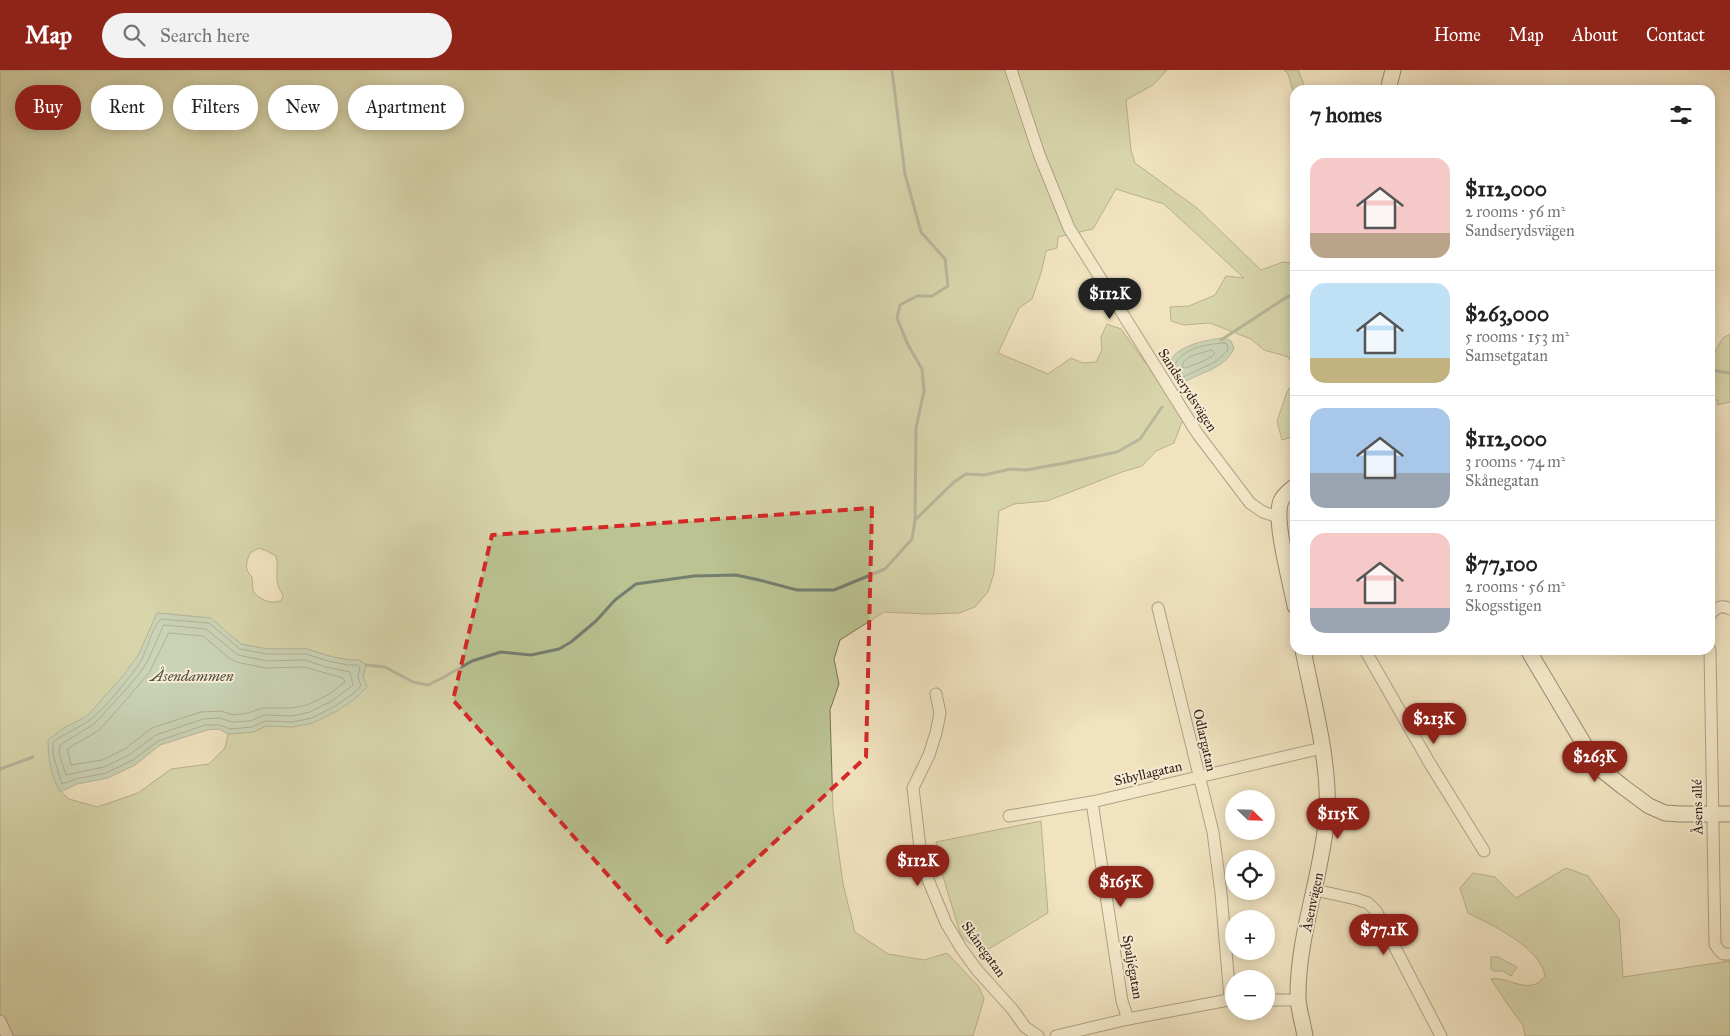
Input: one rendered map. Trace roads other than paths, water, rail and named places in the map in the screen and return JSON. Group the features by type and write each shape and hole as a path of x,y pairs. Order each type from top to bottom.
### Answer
{"street":[{"name":"Sandserydsvägen","path":"1011,70 1039,154 1069,228 1197,433 1250,502 1263,512 1278,517"},
{"path":"1389,85 1393,70"},
{"path":"1290,490 1281,502 1278,517 1290,580"},
{"path":"1715,609 1722,606 1730,609"},
{"name":"Odlargatan","path":"1158,608 1213,832 1229,970"},
{"name":"Åsenvägen","path":"1303,655 1322,748 1327,814 1315,890 1302,949 1298,1000 1305,1036"},
{"path":"1368,655 1429,762 1484,851"},
{"path":"1531,655 1597,766 1622,786 1649,806 1665,812 1712,815 1730,814"},
{"name":"Åsens allé","path":"1710,655 1715,944 1723,954 1730,954"},
{"name":"Skånegatan","path":"936,694 940,713 936,733 924,768 913,788 922,865 946,923 961,948 1025,1027 1038,1036"},
{"name":"Sibyllagatan","path":"1009,816 1092,802 1322,748"},
{"name":"Spaljégatan","path":"1092,802 1122,1001 1128,1019"},
{"path":"1315,890 1356,898 1368,903 1376,911 1441,1036"},
{"path":"1056,1036 1128,1019 1225,1000"},
{"path":"1275,1000 1298,1000"},
{"path":"0,1021 7,1036"}],"water":[{"path":"1224,338 1231,341 1234,348 1230,355 1218,366 1180,385 1172,374 1170,364 1174,356 1191,345"},
{"name":"Åsendammen","path":"157,613 211,618 241,644 267,649 307,649 329,656 359,660 366,665 363,677 367,687 356,698 337,711 313,723 293,727 266,726 253,732 228,734 219,729 207,730 160,745 135,765 108,778 77,784 60,792 54,780 48,740 64,728 87,716 121,678 139,654"}],"waterway":[{"path":"892,70 905,174 921,232 945,259 948,286 932,296 917,296 900,305 897,318 908,345 922,369 924,391 916,428 915,520"},
{"path":"1221,340 1290,296"},
{"path":"1715,371 1730,373"},
{"path":"366,665 385,667 413,682 428,685 472,661 501,652 531,655 559,649 571,642 596,621 615,600 636,584 694,576 736,575 797,590 834,590 885,569 912,539 915,520 954,482 966,474 984,475 1010,469 1026,470 1117,452 1140,439 1162,407"},
{"path":"0,769 33,757"}]}
